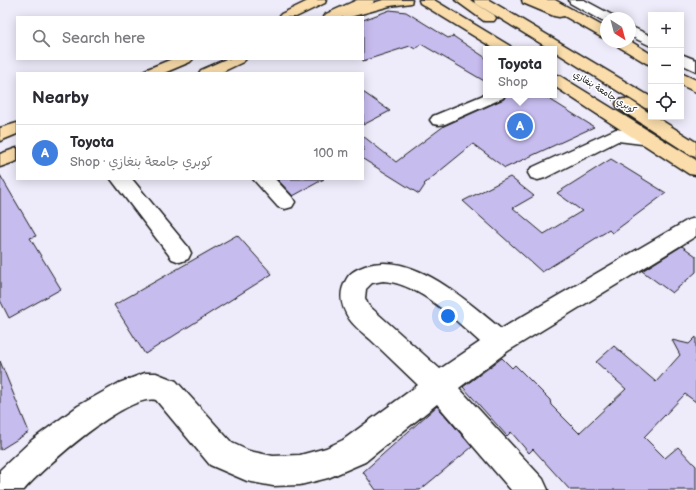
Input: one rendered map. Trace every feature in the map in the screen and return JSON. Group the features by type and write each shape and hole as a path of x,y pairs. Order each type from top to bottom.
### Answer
{"main road":[{"path":"288,16 320,0"},
{"path":"334,16 368,0"},
{"path":"334,16 350,14 384,4 406,0"},
{"path":"413,0 424,1 447,13"},
{"path":"425,0 500,46"},
{"path":"439,0 447,13"},
{"name":"كوبري جامعة بنغازي","path":"461,0 547,46"},
{"name":"كوبري جامعة بنغازي","path":"480,0 526,34 536,46"},
{"path":"528,0 588,23"},
{"path":"546,0 600,30"},
{"path":"559,0 594,10"},
{"path":"631,48 648,58"},
{"name":"كوبري جامعة بنغازي","path":"557,51 648,102"},
{"path":"153,72 183,60"},
{"path":"209,72 236,60"},
{"name":"كوبري جامعة بنغازي","path":"557,61 696,150"},
{"path":"684,80 696,87"},
{"path":"557,81 696,169"},
{"path":"677,120 696,132"},
{"path":"0,136 16,128"},
{"path":"0,161 16,154"}],"street":[{"path":"575,0 600,14"},
{"path":"636,33 648,40"},
{"path":"684,60 696,66"},
{"path":"439,120 490,98"},
{"path":"538,174 616,135 650,139"},
{"path":"122,180 180,253"},
{"path":"264,180 284,202"},
{"path":"3,490 41,451 74,425 104,405 146,386 157,386 166,390 221,454 247,466 273,471 300,470 328,463 354,451 439,386 499,343 696,226"},
{"path":"499,343 432,289 421,283 389,272 373,272 366,275 355,285 352,292 354,306 366,321 439,386 532,490"}],"building":[{"path":"390,10 406,12 448,38 453,36 483,56 483,80 421,44 415,49 410,46 363,61 364,20"},
{"path":"364,93 390,111 364,124"},
{"path":"548,98 594,127 505,168 473,144 424,184 425,185 419,194 364,160 364,137 396,162 444,126 504,99"},
{"path":"611,159 666,193 612,233 609,230 542,272 463,201 510,177 534,196 513,208 544,234 582,211 557,193"},
{"path":"0,175 36,236 30,238 61,289 9,318 0,300"},
{"path":"278,180 322,180 293,196"},
{"path":"237,235 272,274 145,354 114,305"},
{"path":"682,246 696,256 696,272 672,293 642,271"},
{"path":"696,337 696,402 685,394 644,437 665,458 678,447 696,466 696,490 570,490 533,449 529,453 511,432 507,436 463,387 502,358 512,368 515,365 550,400 551,405 579,433 626,389 596,362 614,346 656,382 680,355 672,340 689,344"},
{"path":"0,361 29,432 0,450"},
{"path":"437,406 472,447 420,490 376,490 363,472"}],"place":[{"name":"Toyota","path":"520,126"}]}
